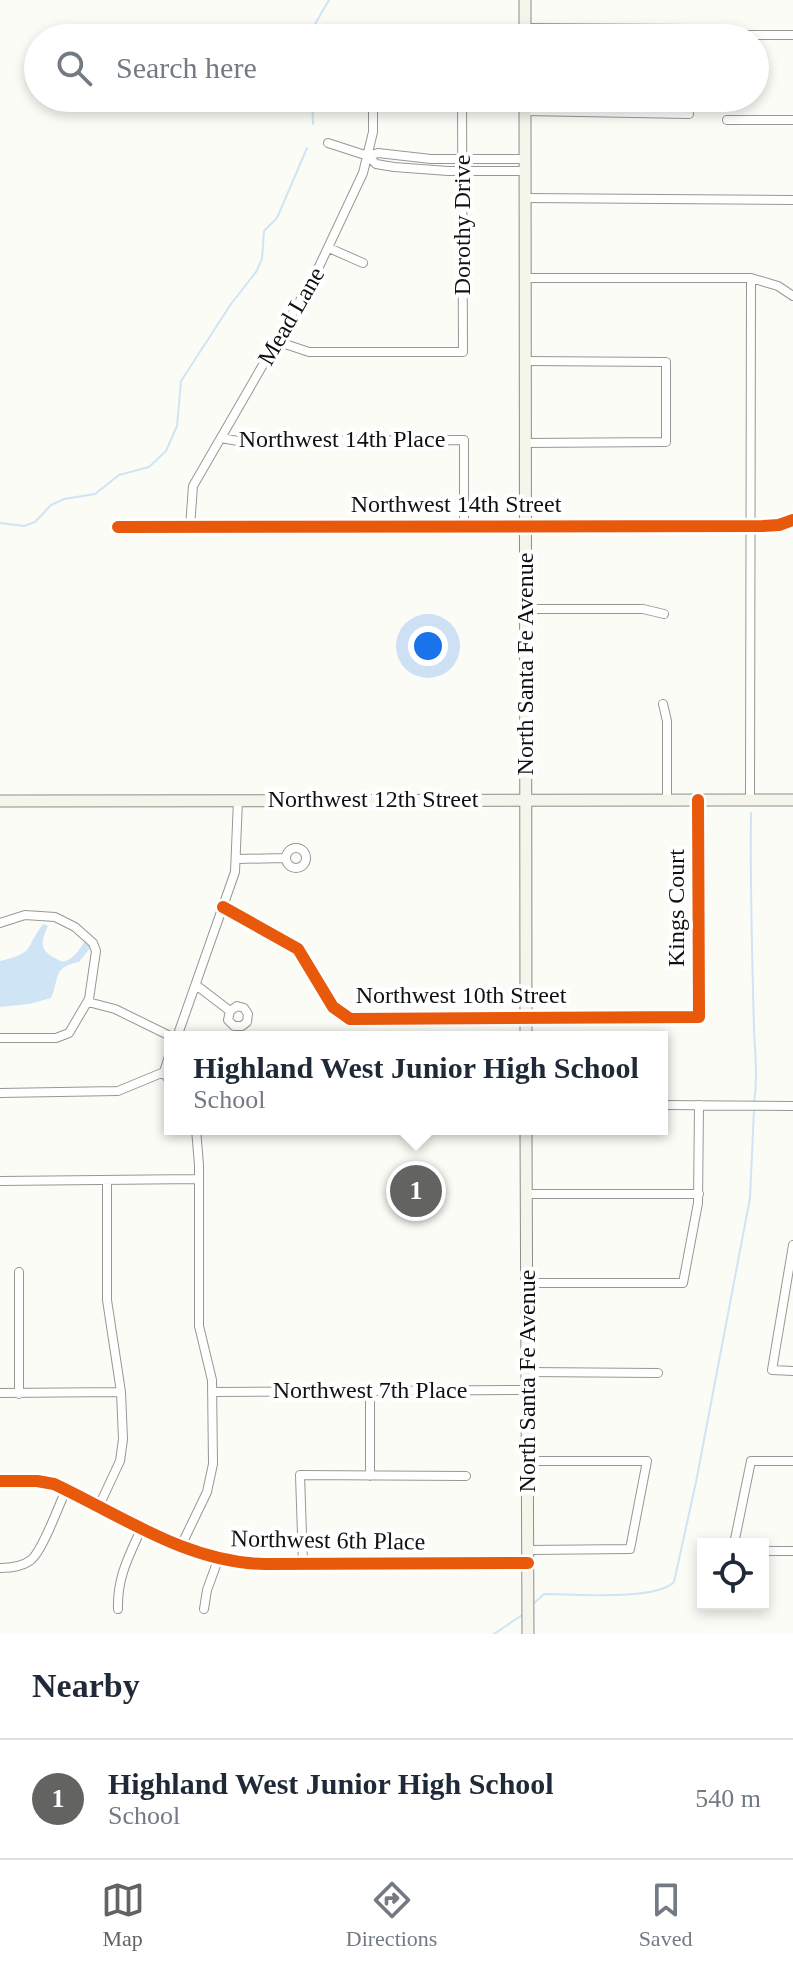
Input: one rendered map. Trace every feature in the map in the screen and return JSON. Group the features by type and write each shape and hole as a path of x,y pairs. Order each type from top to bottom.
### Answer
{"main road":[{"path":"525,0 525,24"},
{"name":"North Santa Fe Avenue","path":"525,112 526,1031"},
{"name":"Northwest 12th Street","path":"0,801 793,800"},
{"name":"North Santa Fe Avenue","path":"526,1135 528,1634"}],"street":[{"path":"769,35 793,35"},
{"name":"Mead Lane","path":"190,527 191,491 329,248 363,173 373,132 373,112"},
{"name":"Dorothy Drive","path":"276,341 309,352 463,352 462,112"},
{"path":"580,112 689,112"},
{"path":"727,120 793,120"},
{"path":"328,143 368,156 376,164 394,167 462,171 525,165"},
{"path":"368,156 378,153 525,165"},
{"path":"525,198 793,200"},
{"path":"329,248 363,263"},
{"path":"525,278 751,278 778,286 793,296"},
{"path":"750,800 751,278"},
{"path":"525,361 666,362 666,442 526,443"},
{"name":"Northwest 14th Place","path":"221,438 238,441 464,440 464,526"},
{"name":"Northwest 14th Street","path":"118,527 771,526 793,520"},
{"path":"525,609 643,609 664,614"},
{"path":"663,704 667,721 667,799"},
{"path":"177,1031 196,985 237,859 238,800"},
{"name":"Kings Court","path":"698,800 699,1017"},
{"path":"237,859 285,858"},
{"name":"Northwest 10th Street","path":"223,907 298,949 333,1007 346,1018 354,1020 699,1017"},
{"path":"0,923 25,915 55,917 75,927 93,943 96,958 88,1002 74,1027 63,1037 0,1038"},
{"path":"196,985 230,1011"},
{"path":"88,1002 115,1009 164,1032"},
{"path":"0,1093 118,1091 164,1072"},
{"path":"668,1105 793,1106"},
{"path":"527,1283 683,1283 699,1194 699,1105"},
{"path":"181,1546 210,1484 213,1464 212,1392 199,1326 196,1135"},
{"path":"0,1181 198,1179"},
{"path":"99,1506 121,1457 121,1392 107,1300 107,1180"},
{"path":"527,1194 699,1194"},
{"path":"793,1245 790,1283 772,1370 793,1371"},
{"path":"19,1272 19,1394"},
{"path":"527,1372 658,1373"},
{"path":"370,1390 370,1476"},
{"name":"Northwest 7th Place","path":"212,1392 527,1390"},
{"path":"0,1393 121,1392"},
{"path":"528,1461 647,1461 630,1549 528,1550"},
{"path":"735,1538 751,1461 793,1461"},
{"path":"303,1564 300,1475 466,1476"},
{"name":"Northwest 6th Place","path":"0,1481 46,1482 181,1546 218,1560 248,1564 528,1563"},
{"path":"0,1568 17,1567 33,1559 66,1490"},
{"path":"118,1609 123,1566 142,1527"},
{"path":"769,1551 793,1551"},
{"path":"204,1609 218,1560"}],"water":[{"path":"43,924 48,926 44,948 60,961 71,959 85,941 91,947 79,962 61,970 51,998 0,1007 0,961 24,952"}],"waterway":[{"path":"315,24 329,0"},
{"path":"313,112 313,124"},
{"path":"0,523 24,526 35,522 51,505 64,499 95,494 119,475 149,467 166,451 177,426 181,381 231,304 256,272 262,259 264,231 277,218 307,148"},
{"path":"751,813 754,1103"},
{"path":"532,1605 544,1594 633,1594 664,1588 674,1582 750,1198 754,1109"},
{"path":"494,1634 522,1615"}],"cycle path":[{"path":"118,527 763,526 793,520"},
{"path":"223,907 298,949 333,1007 350,1019 699,1017 698,800"},
{"path":"0,1481 54,1484 156,1536 209,1556 237,1562 528,1563"}],"place":[{"name":"Highland West Junior High School","path":"416,1191"}]}
